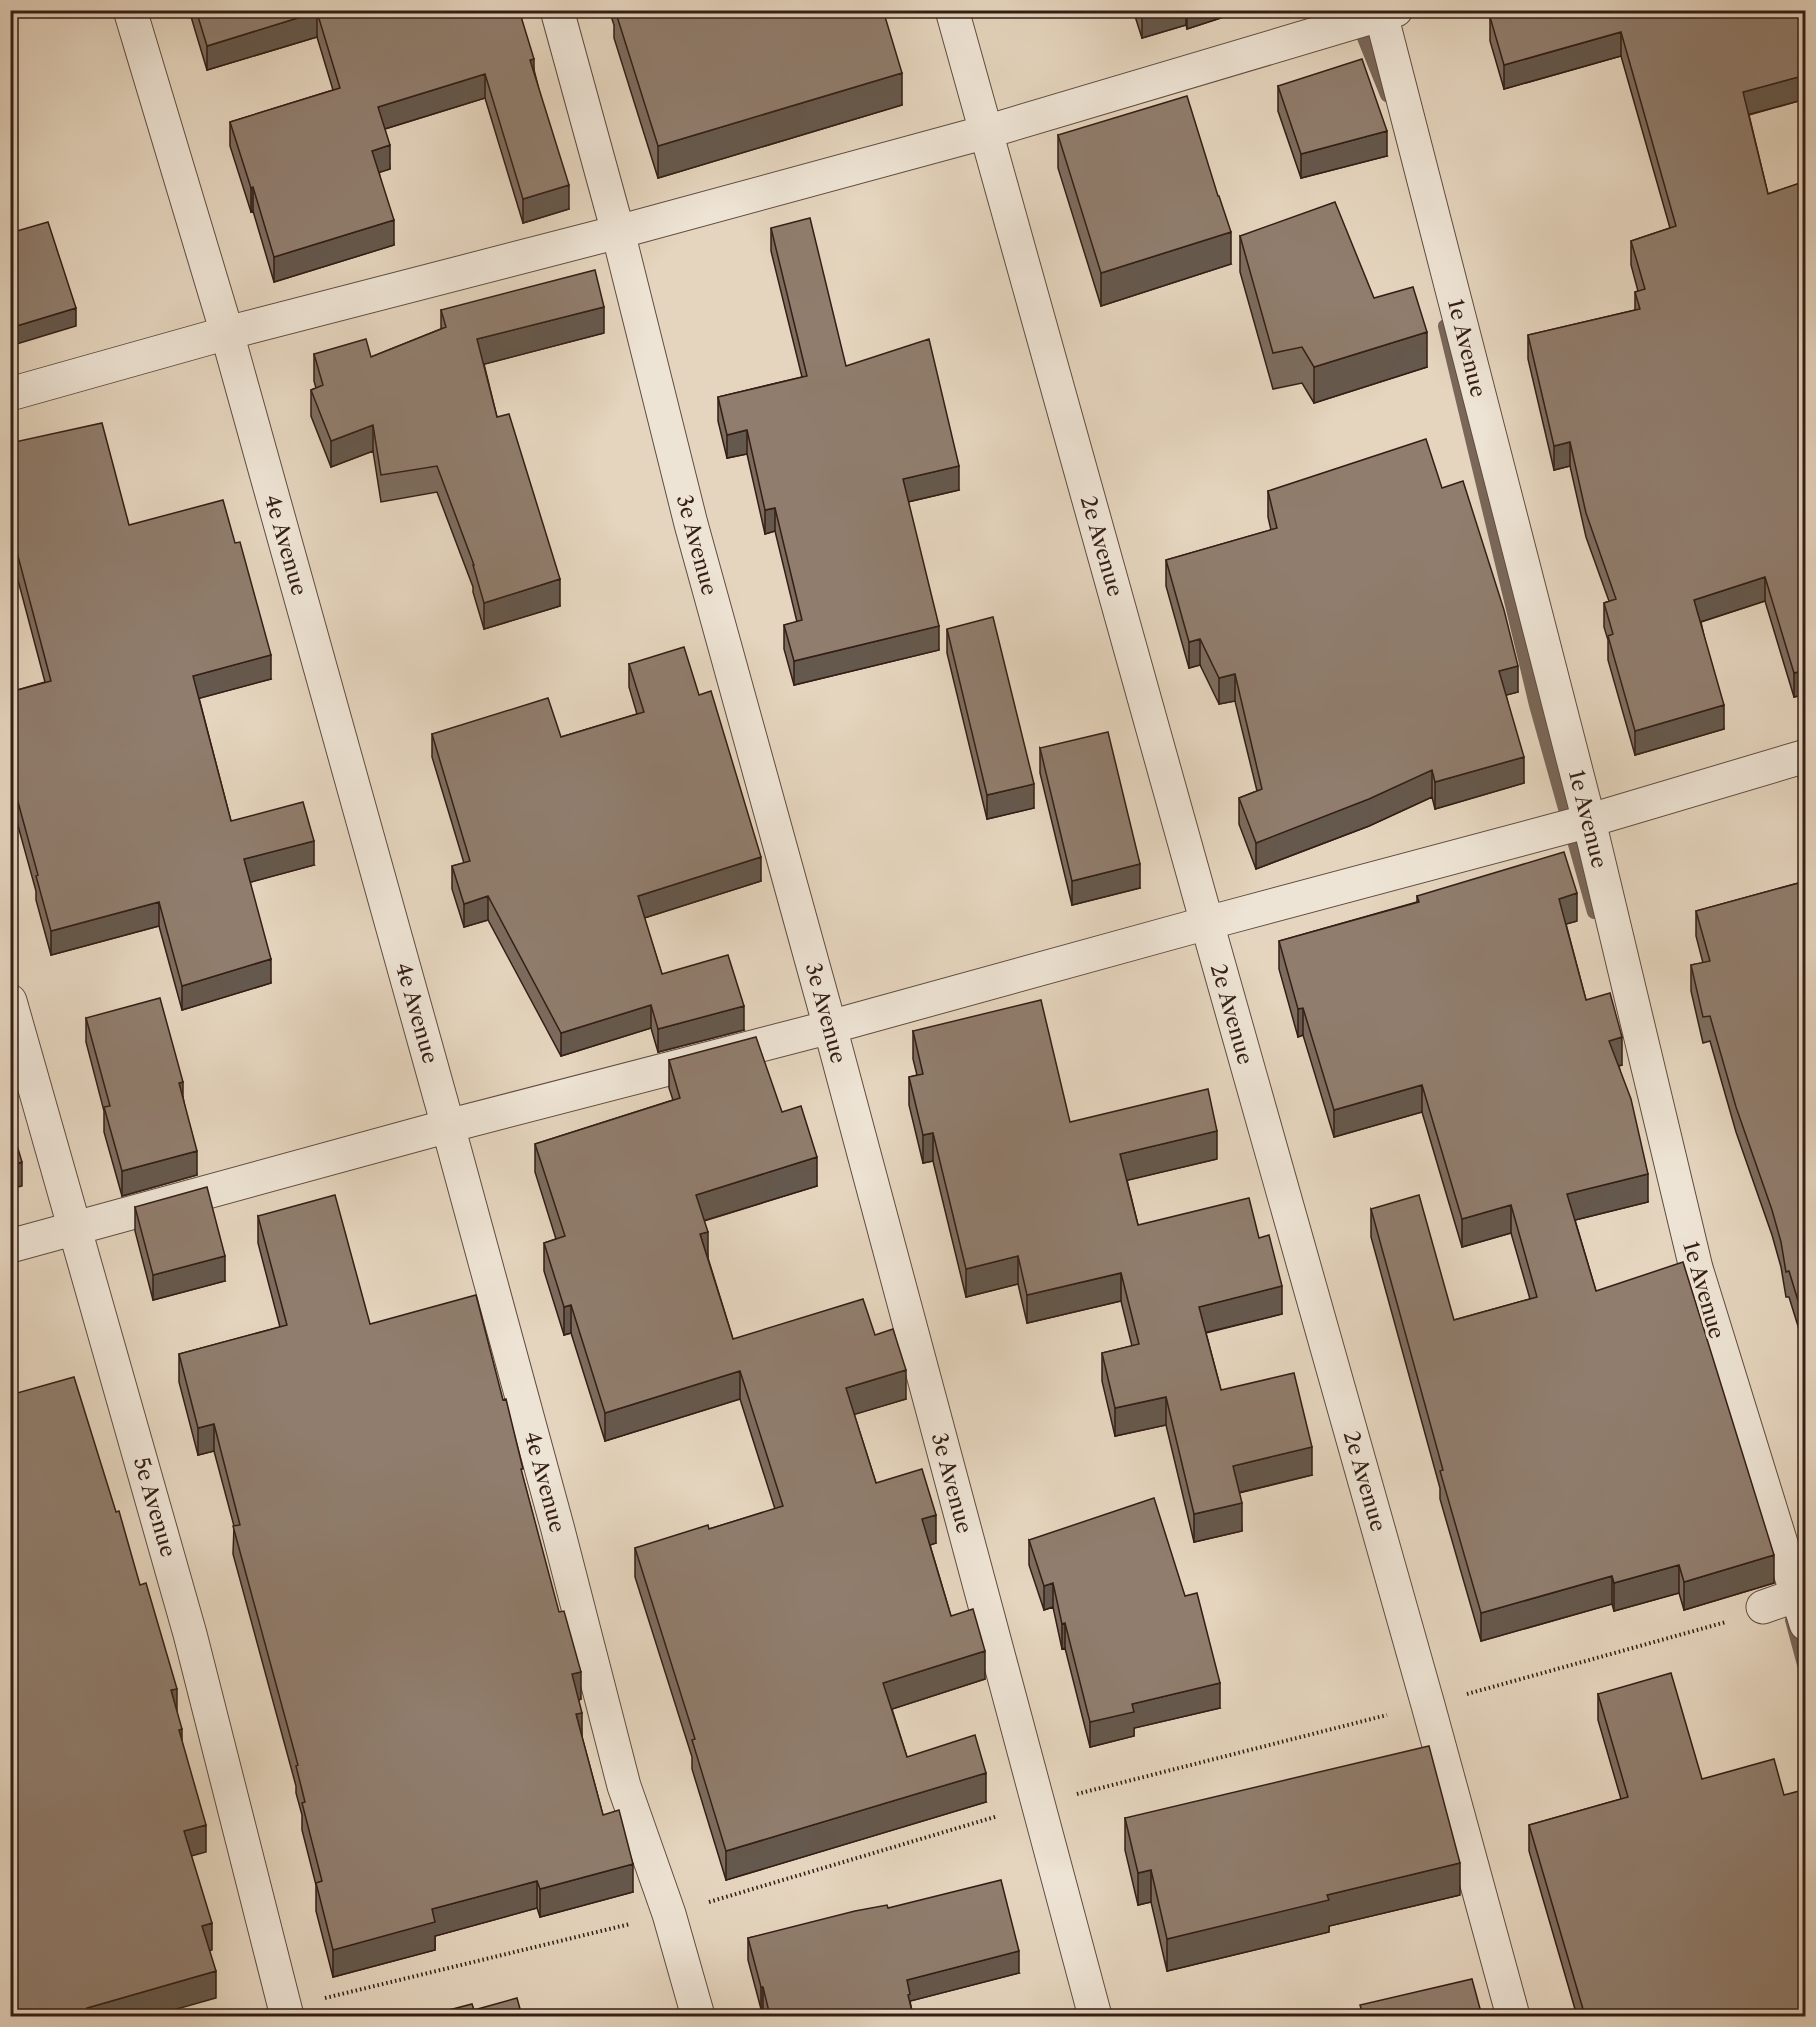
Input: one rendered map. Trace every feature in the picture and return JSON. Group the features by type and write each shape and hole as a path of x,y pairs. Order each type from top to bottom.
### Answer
{"street":[{"name":"4e Avenue","path":"130,10 227,333 448,1126 557,1526 624,1786 669,1914 698,2016"},
{"name":"3e Avenue","path":"557,10 618,232 691,524 830,1027 1095,2016"},
{"name":"2e Avenue","path":"952,10 1428,1705 1513,2016"},
{"path":"10,394 227,333 618,232 986,132 1386,12"},
{"name":"1e Avenue","path":"1386,12 1589,820 1696,1268 1802,1603"},
{"path":"10,1246 448,1126 830,1027 1589,820 1806,756"},
{"name":"5e Avenue","path":"10,1001 190,1634 286,2012"},
{"path":"1763,1607 1802,1603"}],"path":[{"path":"286,2012 669,1914 1038,1804 1428,1705 1725,1622"}],"building":[{"path":"196,10 519,10 534,59 530,60 569,185 523,199 485,74 378,107 390,145 372,151 394,220 274,257 230,122 340,88 317,12 207,46"},
{"path":"615,10 883,10 902,73 658,146"},
{"path":"1513,10 1806,10 1806,75 1743,92 1768,194 1806,181 1806,670 1794,673 1765,577 1694,600 1724,705 1635,731 1608,636 1613,634 1604,603 1616,599 1586,513 1570,442 1554,446 1528,335 1640,309 1635,292 1645,289 1631,241 1676,226 1621,32 1504,65 1490,17"},
{"path":"1362,59 1387,131 1301,154 1278,86"},
{"path":"1187,96 1231,232 1101,273 1058,135"},
{"path":"1335,202 1374,298 1413,287 1427,332 1314,367 1302,347 1273,353 1240,236"},
{"path":"810,218 846,366 929,339 959,466 903,479 939,626 794,661 784,625 802,620 775,508 765,510 747,430 727,435 718,397 807,376 771,228"},
{"path":"48,222 76,308 10,328 10,233"},
{"path":"595,270 604,307 477,339 497,417 509,414 560,579 484,603 474,565 437,466 381,475 373,425 331,441 311,390 323,385 314,354 366,339 371,357 446,327 441,310"},
{"path":"102,423 129,525 223,500 235,543 240,542 271,655 193,676 231,821 303,802 314,841 244,859 271,959 182,986 159,902 51,931 12,780 10,781 10,692 51,681 10,526 10,443"},
{"path":"1426,439 1442,488 1463,481 1504,610 1518,666 1499,671 1524,757 1435,782 1432,770 1369,799 1256,843 1239,798 1262,789 1235,674 1219,678 1200,639 1189,642 1166,560 1277,528 1268,491"},
{"path":"993,617 1034,784 987,795 947,629"},
{"path":"684,647 699,695 711,691 761,857 638,896 662,974 728,955 744,1006 658,1029 651,1005 561,1033 488,896 464,904 452,866 470,861 432,734 548,698 561,737 644,712 629,664"},
{"path":"1108,732 1140,864 1072,881 1040,748"},
{"path":"1564,852 1577,893 1559,899 1586,1000 1610,993 1622,1037 1609,1041 1631,1099 1648,1174 1567,1194 1596,1291 1683,1262 1774,1555 1684,1582 1679,1565 1614,1583 1612,1576 1481,1613 1440,1471 1443,1470 1371,1209 1419,1195 1454,1320 1537,1297 1511,1205 1462,1219 1422,1085 1334,1110 1303,1008 1298,1009 1279,941 1419,902 1417,896"},
{"path":"1806,881 1806,1327 1789,1271 1786,1272 1772,1210 1736,1107 1710,1016 1703,1017 1691,965 1710,961 1696,911"},
{"path":"160,998 183,1082 179,1083 197,1151 122,1171 104,1107 110,1106 86,1018"},
{"path":"1041,1000 1070,1122 1208,1089 1217,1131 1120,1154 1138,1225 1249,1198 1259,1238 1269,1235 1282,1286 1199,1307 1221,1390 1294,1373 1312,1447 1233,1466 1242,1503 1194,1514 1166,1397 1115,1408 1102,1353 1139,1344 1121,1273 1027,1295 1018,1256 966,1269 933,1133 923,1135 909,1077 923,1074 913,1031"},
{"path":"756,1037 782,1112 801,1106 817,1157 696,1195 708,1232 700,1234 733,1339 863,1299 875,1335 893,1329 906,1370 846,1388 876,1483 922,1469 936,1515 922,1519 951,1616 973,1609 985,1651 883,1683 907,1757 975,1735 986,1773 726,1851 692,1740 695,1739 635,1548 708,1525 709,1529 783,1506 740,1371 605,1413 571,1305 564,1307 544,1243 565,1236 535,1144 680,1098 669,1060"},
{"path":"10,1122 22,1162 10,1166"},
{"path":"207,1187 225,1256 153,1275 135,1207"},
{"path":"335,1195 370,1324 476,1295 503,1400 506,1399 523,1469 521,1469 559,1612 564,1611 581,1672 572,1674 582,1713 576,1714 603,1815 619,1810 633,1864 540,1889 537,1881 432,1909 435,1922 333,1950 316,1883 322,1881 302,1803 305,1802 296,1766 298,1765 233,1526 240,1525 214,1424 198,1428 179,1354 287,1325 258,1216"},
{"path":"74,1377 116,1512 119,1511 140,1585 146,1583 177,1689 171,1690 182,1729 179,1730 206,1825 184,1831 212,1923 202,1926 216,1971 87,2008 88,2013 70,2016 10,2016 10,1395"},
{"path":"1154,1498 1185,1596 1197,1593 1220,1683 1132,1704 1134,1712 1090,1722 1065,1623 1062,1624 1053,1583 1044,1586 1029,1540"},
{"path":"1671,1673 1702,1779 1774,1759 1784,1795 1803,1790 1806,1798 1806,2016 1585,2016 1529,1825 1628,1797 1598,1694"},
{"path":"1429,1746 1460,1863 1327,1895 1329,1900 1167,1939 1151,1870 1138,1873 1125,1818"},
{"path":"1001,1880 1019,1951 907,1980 913,2016 770,2016 748,1938 855,1911 887,1905 888,1908"},
{"path":"1472,1979 1482,2016 1363,2016 1360,2005"},
{"path":"517,1998 522,2016 426,2016 472,2004 474,2010"}],"waterway":[{"path":"1362,33 1387,95"},
{"path":"1445,326 1536,705 1594,912"},
{"path":"1792,1620 1806,1672"}]}
